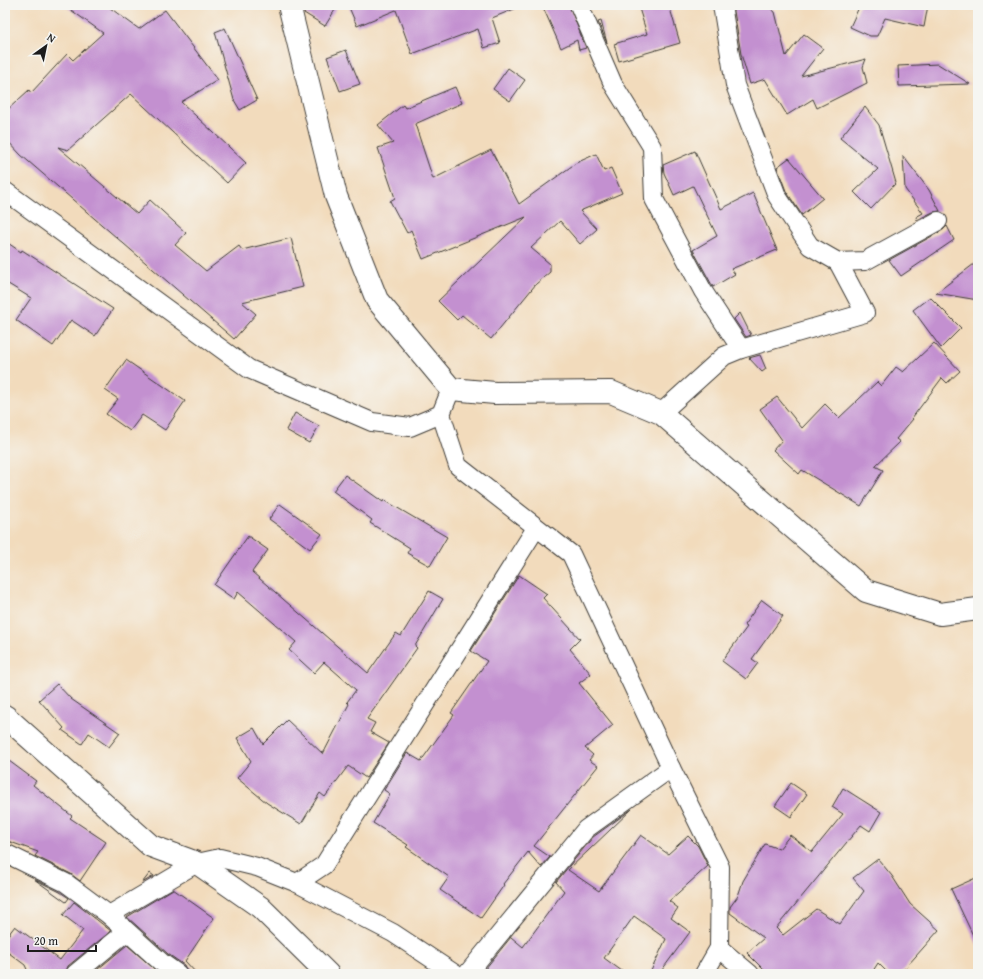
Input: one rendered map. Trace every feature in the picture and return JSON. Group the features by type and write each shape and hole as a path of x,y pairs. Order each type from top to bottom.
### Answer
{"street":[{"path":"289,5 336,196 377,300 451,389 495,393 611,392 662,413 866,591 940,614 978,609"},
{"path":"579,5 613,84 652,147 654,199 702,291 740,349"},
{"path":"722,5 734,85 777,196 810,246 838,262 865,261 938,221"},
{"path":"5,190 249,369 372,422 410,427 441,414"},
{"path":"662,413 724,356 740,349 865,313 838,262"},
{"path":"451,389 441,414 458,466 571,554 671,768 720,867 719,948 704,974"},
{"path":"297,884 324,865 536,528"},
{"path":"5,716 151,846 197,863 260,907 328,974"},
{"path":"468,974 586,829 671,768"},
{"path":"5,854 66,883 109,915 126,932 161,962 178,974"},
{"path":"109,915 197,863 220,858 257,867 297,884 393,933 455,974"},
{"path":"75,974 126,932"},
{"path":"719,948 750,974"}],"building":[{"path":"64,5 106,5 139,29 165,10 218,80 181,102 246,163 227,183 131,94 68,150 58,147 137,214 150,200 186,233 175,245 206,271 239,246 242,250 291,238 303,287 242,302 256,314 234,339 21,155 5,138 5,112 29,90 31,93 67,54 73,60 103,33"},
{"path":"302,5 338,5 325,26 304,13"},
{"path":"348,5 524,5 492,18 500,43 484,48 478,29 412,54 396,10 357,26"},
{"path":"542,5 569,5 586,48 579,50 577,40 561,48"},
{"path":"638,5 669,5 680,43 619,61 614,44 647,34"},
{"path":"733,5 766,5 775,12 786,56 804,34 823,48 801,76 866,59 863,67 867,83 817,108 813,99 787,115 765,79 750,84 741,54"},
{"path":"860,5 928,5 924,27 885,18 877,36 870,36 850,27"},
{"path":"601,21 607,43 598,22"},
{"path":"225,28 257,100 240,110 234,100 215,32"},
{"path":"346,50 360,84 340,91 327,57"},
{"path":"938,64 970,84 899,86 898,66"},
{"path":"508,68 525,80 510,101 493,89"},
{"path":"455,87 462,103 415,124 433,179 491,150 519,204 576,163 596,154 604,171 611,168 622,193 580,211 597,229 580,244 560,221 531,248 550,264 550,272 536,284 491,339 462,315 457,320 438,301 526,217 423,259 411,230 407,233 390,201 395,198 378,148 393,143 378,125 403,105 405,108"},
{"path":"865,107 879,125 896,183 871,209 854,192 878,169 840,138"},
{"path":"695,151 721,209 753,193 777,250 731,269 735,274 713,287 693,250 717,236 693,186 674,195 664,173 663,165"},
{"path":"903,156 929,190 940,211 933,212 917,220 916,217 923,213 905,189"},
{"path":"789,158 823,198 802,215 786,191 777,167"},
{"path":"947,226 954,240 901,276 889,260 943,230"},
{"path":"5,241 21,252 22,250 113,309 95,336 71,320 53,346 16,320 31,298 5,282"},
{"path":"978,261 978,300 936,293"},
{"path":"930,297 961,328 941,348 913,310"},
{"path":"740,313 751,335 746,337 734,319"},
{"path":"934,343 960,371 947,383 942,378 912,418 913,419 896,439 900,442 875,466 883,470 861,506 802,470 799,474 773,450 782,440 760,409 777,397 802,428 825,404 839,418 877,382 881,386 896,367 903,372"},
{"path":"760,355 766,369 762,372 749,358"},
{"path":"126,360 185,401 165,430 142,415 130,431 106,414 118,399 105,390"},
{"path":"295,413 319,426 309,443 286,430"},
{"path":"345,475 383,502 384,500 447,537 430,566 407,553 410,548 370,523 372,520 333,491"},
{"path":"280,504 322,534 310,549 269,519"},
{"path":"248,536 268,550 252,572 368,673 396,633 401,636 429,591 443,599 415,646 417,648 367,719 375,723 370,732 389,743 366,778 348,766 325,797 320,793 301,824 267,803 237,778 251,761 237,738 254,728 263,744 287,720 323,754 349,704 347,702 356,690 324,662 314,673 289,650 296,642 238,592 234,599 214,585"},
{"path":"519,575 547,594 543,598 580,639 570,649 591,674 579,683 613,725 585,748 593,755 589,760 598,766 534,846 550,857 541,867 528,852 503,884 504,885 481,918 440,890 449,877 406,847 408,845 373,823 390,794 384,790 407,753 421,761 454,715 451,713 487,661 471,651"},
{"path":"762,600 783,616 752,659 758,663 746,679 722,661 747,627 744,625"},
{"path":"57,684 71,699 120,733 109,747 89,733 82,744 62,730 64,728 39,700"},
{"path":"5,758 36,781 33,785 72,816 70,818 106,842 80,881 71,874 35,856 38,852 5,840"},
{"path":"791,783 807,794 791,817 775,806"},
{"path":"843,788 881,812 870,831 861,825 776,928 783,935 816,909 840,924 864,891 853,878 878,859 892,876 910,904 939,930 900,974 889,974 878,963 871,974 768,974 747,953 764,938 730,913 730,907 738,896 743,881 765,844 779,849 790,835 812,852 843,814 832,807"},
{"path":"632,809 568,870 599,891 641,835 668,854 688,836 698,846 708,866 669,901 678,908 671,918 690,932 659,974 650,973 666,939 634,916 604,958 626,974 481,974 511,937 523,947 564,891 556,882 593,837"},
{"path":"150,873 154,876 142,883"},
{"path":"978,877 978,946 951,889"},
{"path":"34,879 60,892 69,898 66,902"},
{"path":"173,889 214,918 185,961 197,974 188,974 184,965 168,954 127,917"},
{"path":"74,902 111,931 68,966 65,974 29,974 25,965 5,950 5,939 15,926 60,960 83,930 63,915"},
{"path":"127,945 160,974 92,974"}]}
